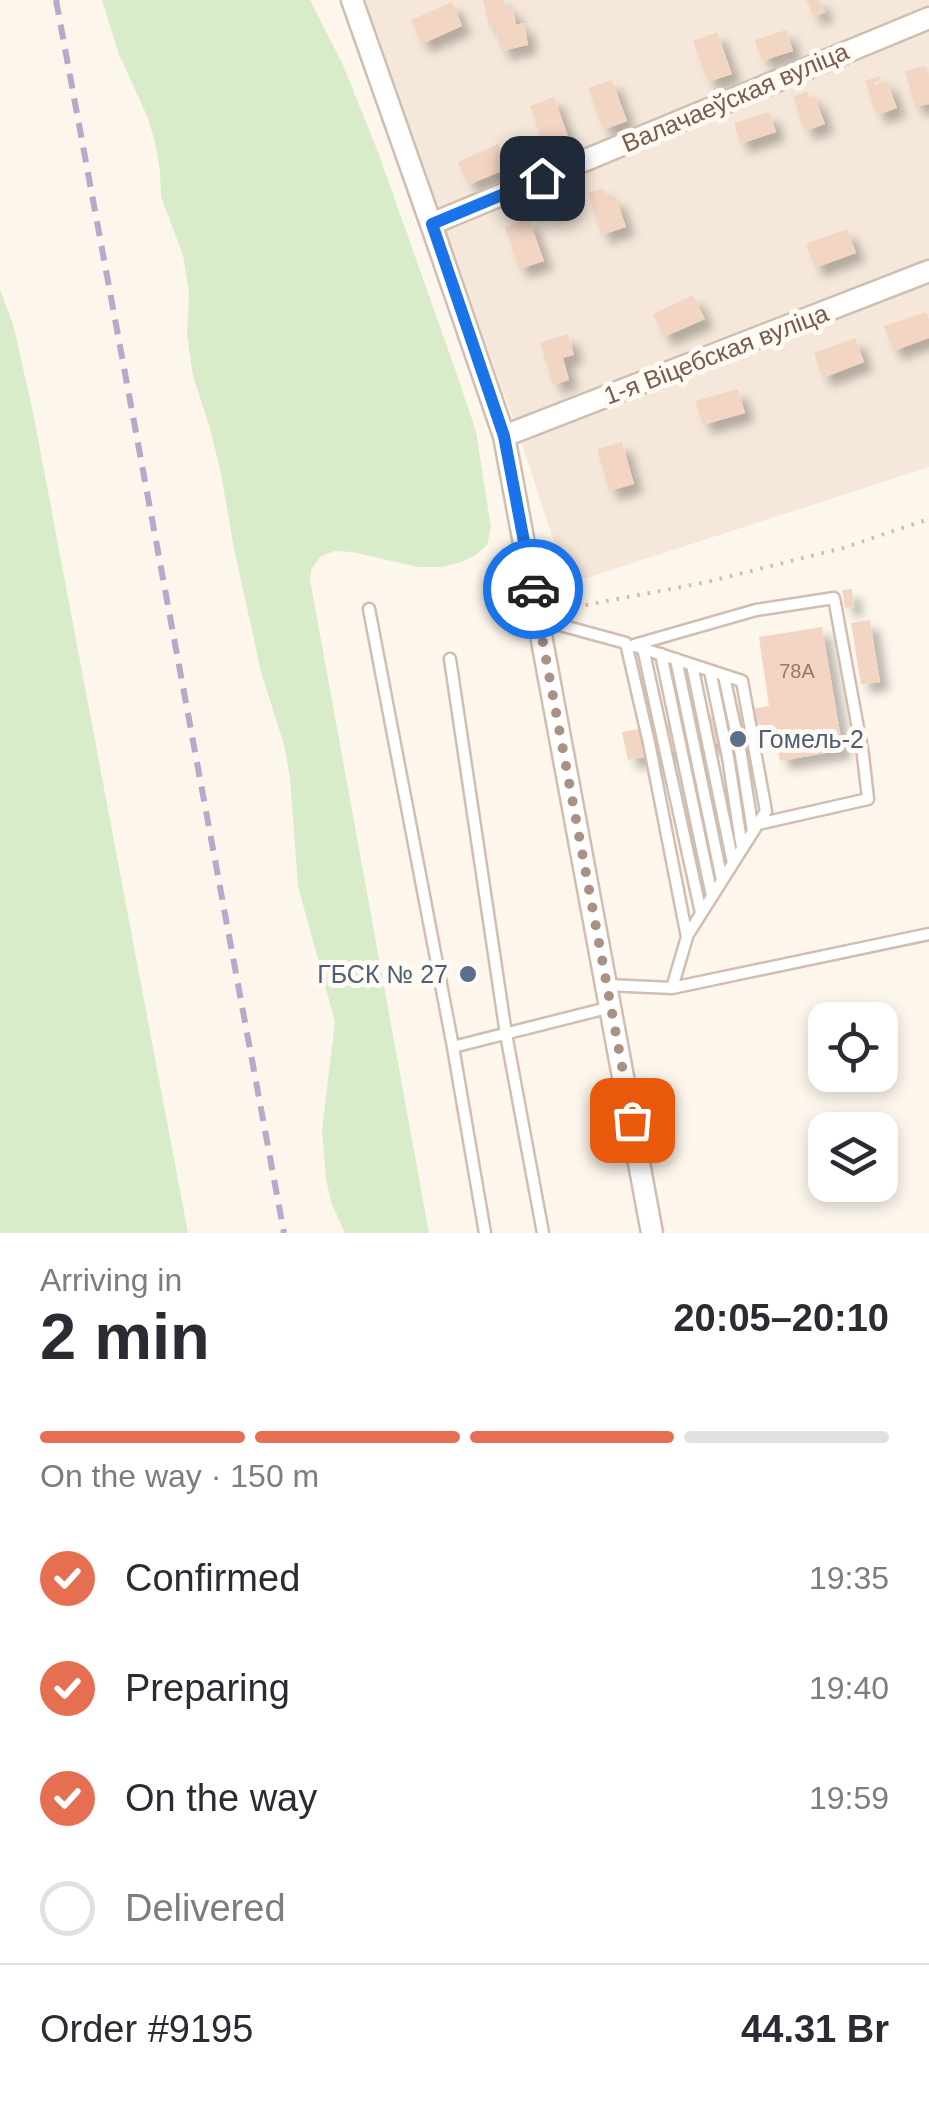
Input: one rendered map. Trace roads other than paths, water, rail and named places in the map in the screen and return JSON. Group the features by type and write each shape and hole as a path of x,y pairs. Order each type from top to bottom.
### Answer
{"street":[{"path":"359,2 504,436 652,1233"},
{"name":"Валачаеўская вуліца","path":"432,224 929,18"},
{"name":"1-я Віцебская вуліца","path":"504,436 929,270"}],"lane":[{"path":"634,645 756,610 834,598 868,799 756,828 686,937 672,988"},
{"path":"368,609 453,1047 484,1233"},
{"path":"538,616 724,676 756,828"},
{"path":"634,645 701,914"},
{"path":"634,645 648,743 686,937"},
{"path":"660,654 712,896"},
{"path":"450,659 506,1034 543,1233"},
{"path":"676,660 722,880"},
{"path":"692,665 733,864"},
{"path":"710,671 742,849"},
{"path":"608,985 672,988 929,934"},
{"path":"453,1047 611,1007"}],"railway":[{"path":"56,0 284,1233"}],"place":[{"name":"Гомель-2","path":"738,739"},
{"name":"ГБСК № 27","path":"468,974"}]}
